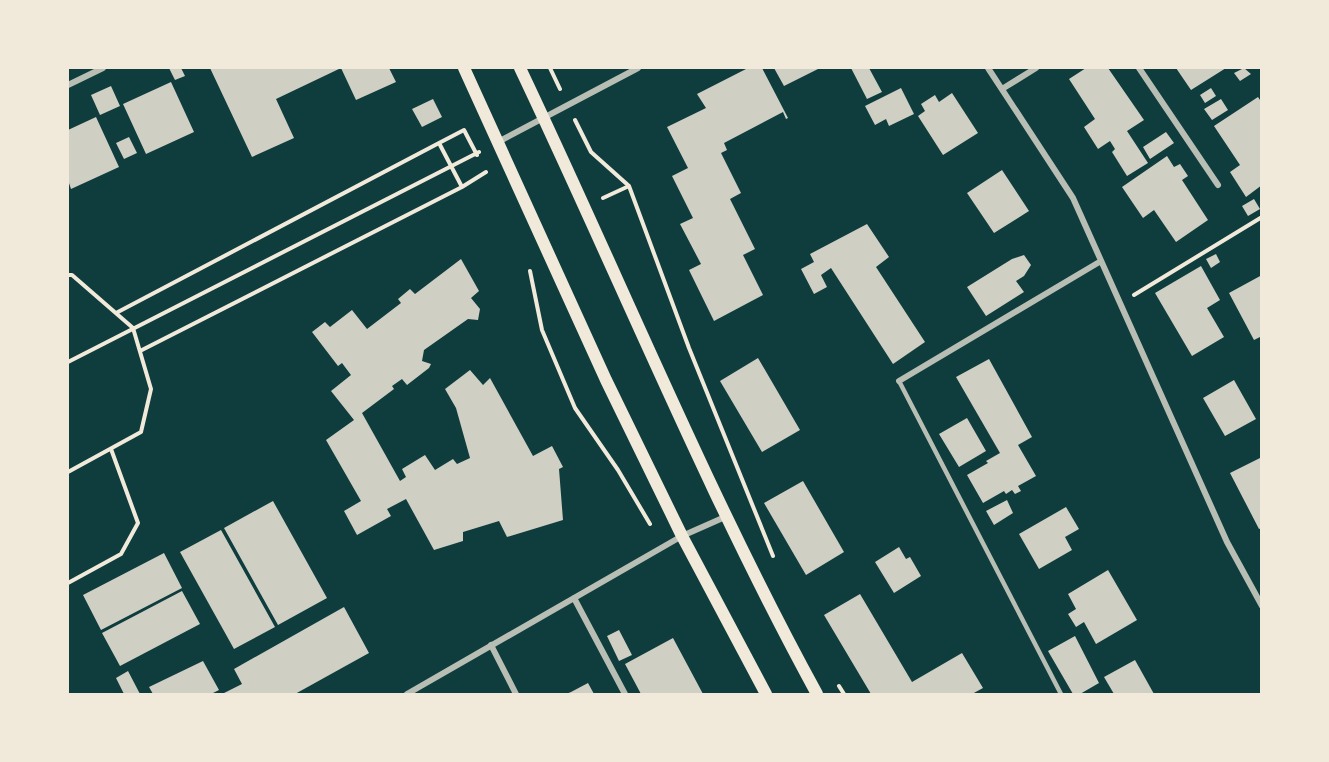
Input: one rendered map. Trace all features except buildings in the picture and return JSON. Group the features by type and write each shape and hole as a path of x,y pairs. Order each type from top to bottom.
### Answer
{"main road":[{"path":"464,68 606,380 682,536 766,694"},
{"path":"520,68 725,517 817,694"}],"street":[{"path":"68,85 103,68"},
{"path":"498,142 638,68"},
{"path":"988,68 1073,198 1227,542 1262,606"},
{"path":"1002,89 1036,68"},
{"path":"1139,68 1218,185"},
{"path":"899,381 1101,261"},
{"path":"407,694 682,536 725,517"},
{"path":"574,598 625,694"},
{"path":"491,645 516,694"}],"lane":[{"path":"899,381 1061,694"}],"path":[{"path":"550,68 591,152 629,186 689,348 775,563"},
{"path":"140,351 487,174 465,120"},
{"path":"116,313 464,130 485,160"},
{"path":"439,143 462,186"},
{"path":"68,362 479,152"},
{"path":"490,170 494,180"},
{"path":"1121,303 1262,217"},
{"path":"528,263 542,330 575,408 618,470 663,547"},
{"path":"68,275 72,275 133,328 152,389 141,432 68,472"},
{"path":"68,583 120,554 138,523 111,449"},
{"path":"838,684 844,694"}]}
